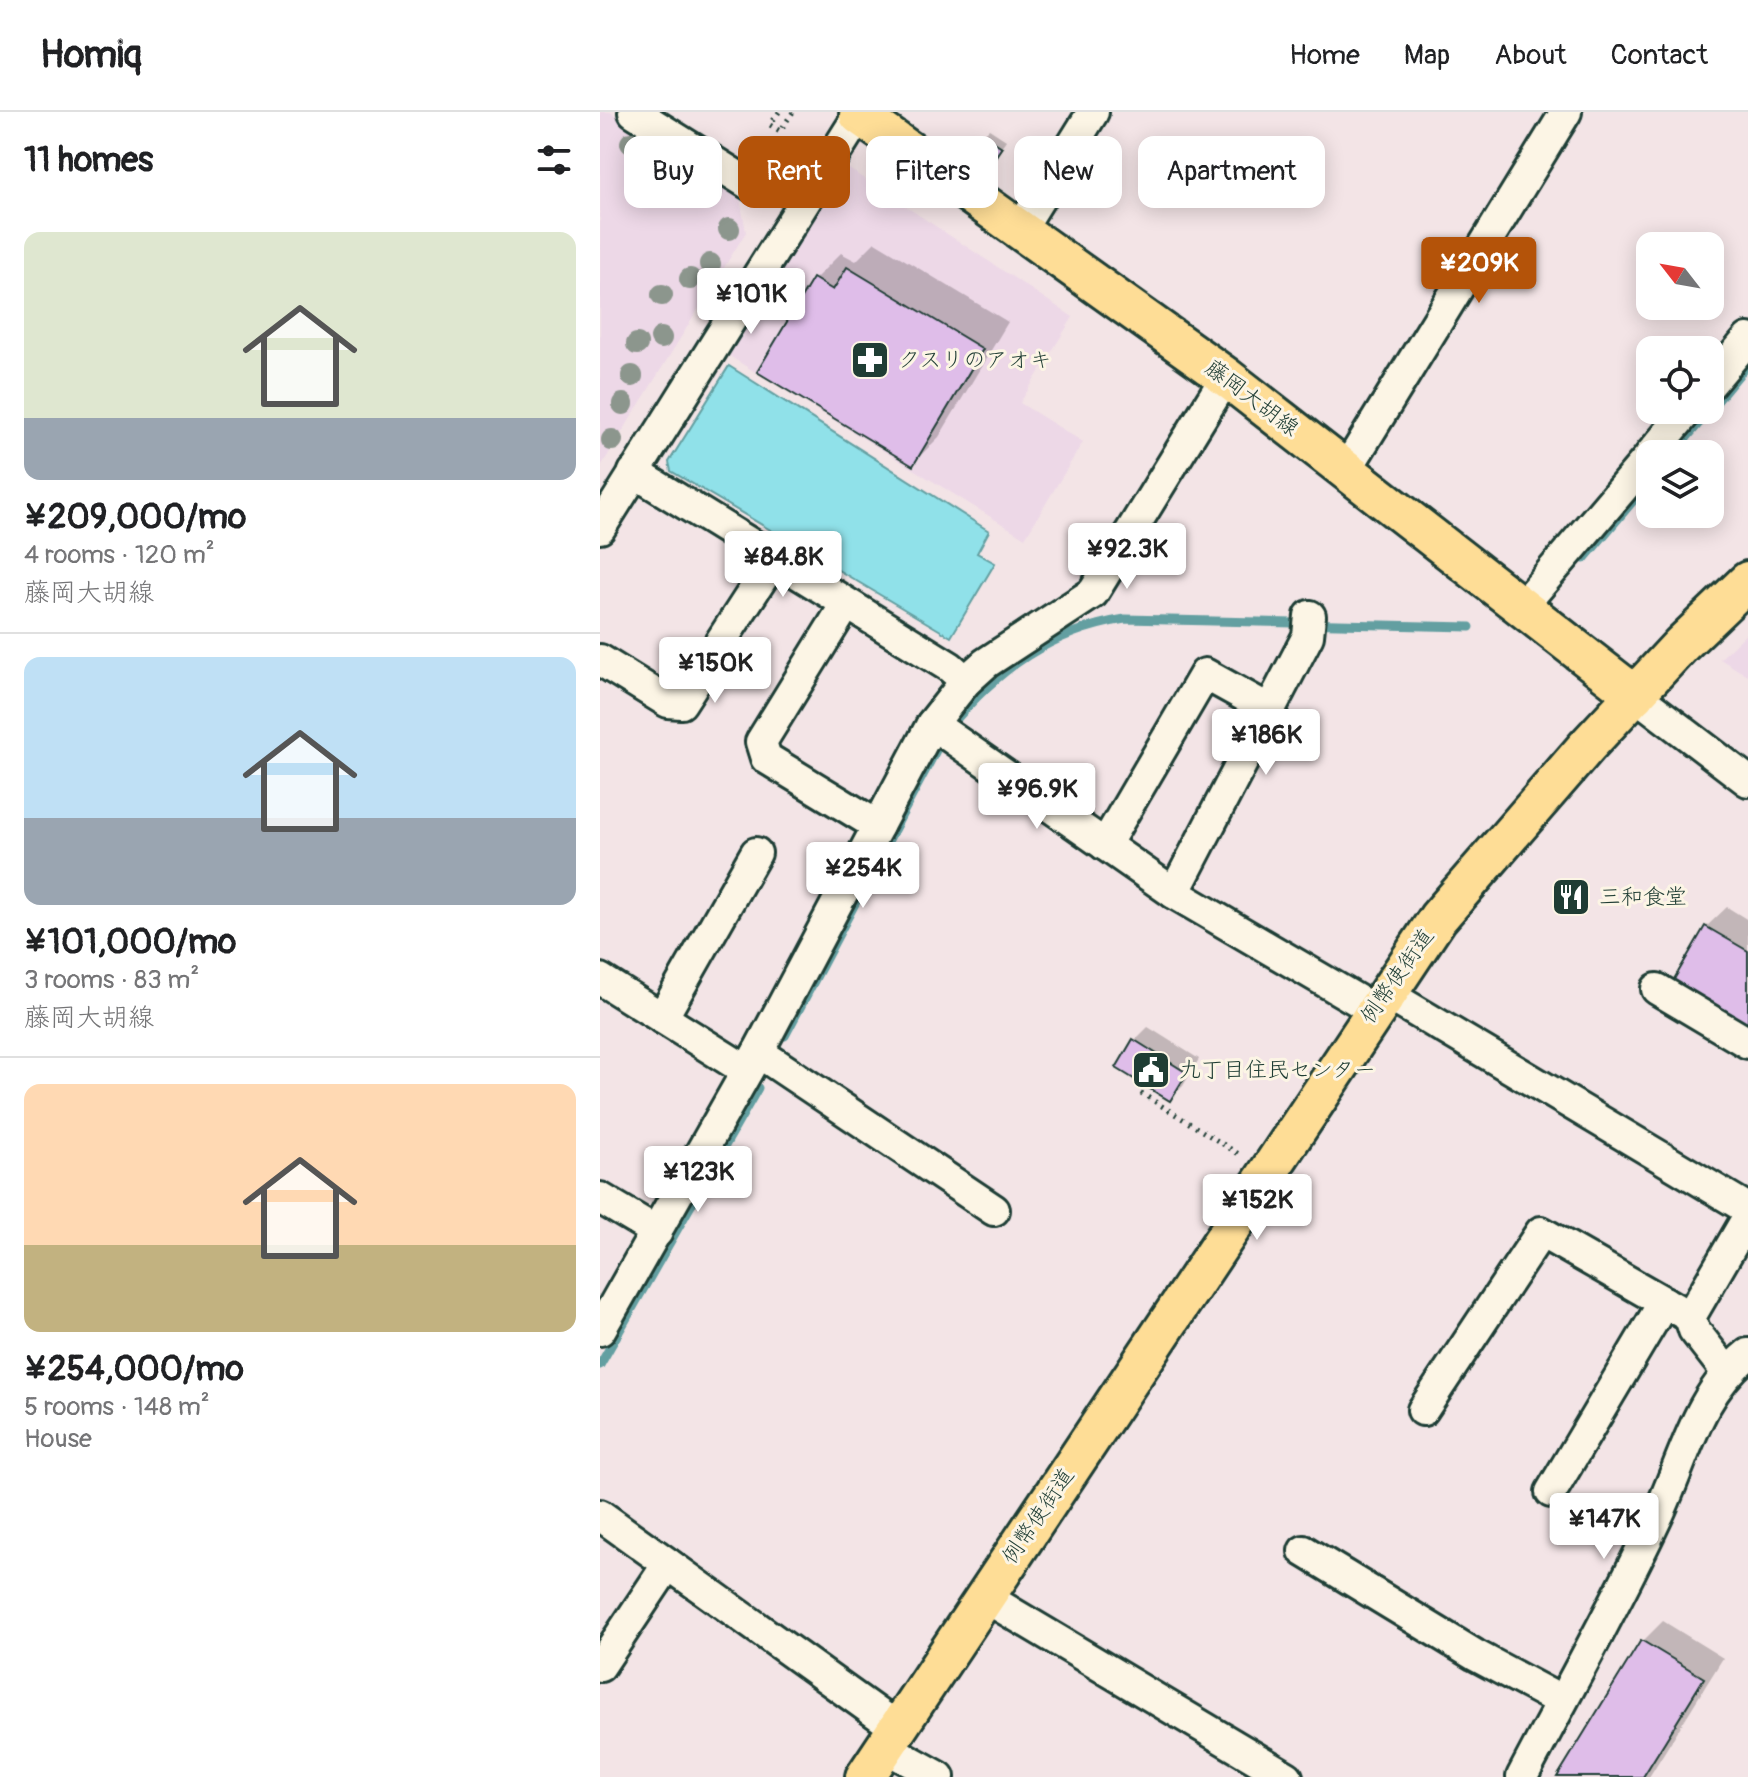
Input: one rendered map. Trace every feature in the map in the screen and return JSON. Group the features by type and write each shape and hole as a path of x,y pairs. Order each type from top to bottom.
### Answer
{"main road":[{"name":"藤岡大胡線","path":"856,113 1226,377 1635,695"},
{"name":"例幣使街道","path":"865,1777 1379,1001 1438,918 1635,695 1748,581"}],"street":[{"path":"634,112 738,177"},
{"path":"1021,228 1093,112"},
{"path":"1346,470 1566,112"},
{"path":"600,528 856,113"},
{"path":"1724,367 1748,339"},
{"path":"600,1330 752,1061 932,724 966,681 1022,638 1093,593 1226,377"},
{"path":"1663,440 1676,424"},
{"path":"634,472 845,606 950,667 966,681"},
{"path":"1522,606 1636,473"},
{"path":"600,660 668,702 681,703 773,561"},
{"path":"845,606 761,742 766,758 878,826"},
{"path":"1174,893 1270,710 1309,626"},
{"path":"1105,845 1205,674 1270,710"},
{"path":"1635,695 1748,781"},
{"path":"932,724 1174,893 1379,1001 1748,1209"},
{"path":"662,1018 756,853"},
{"path":"600,979 662,1018 752,1061 994,1210"},
{"path":"1657,989 1748,1043"},
{"path":"600,1198 657,1232"},
{"path":"1551,1492 1677,1310 1748,1217"},
{"path":"1423,1410 1541,1232 1677,1310 1694,1330 1737,1363 1705,1403 1658,1516 1522,1777"},
{"path":"600,1515 893,1735 901,1756 939,1777"},
{"path":"1304,1551 1475,1655 1561,1701"},
{"path":"600,1666 668,1564"},
{"path":"985,1597 1287,1777"}],"path":[{"path":"779,112 770,125 780,131 792,113"},
{"path":"1141,1093 1267,1171"}],"shaded area":[{"path":"600,112 610,112 649,136 624,136 624,208 722,208 722,181 738,191 738,208 742,208 746,232 600,468"},
{"path":"850,170 866,180 866,208 908,208 1073,317 1020,403 1083,442 1025,538 726,354 816,208 850,208"},
{"path":"1748,632 1748,676 1720,659"}],"water":[{"path":"729,366 989,531 977,553 995,563 951,637 671,471 669,462"}],"building":[{"name":"クスリのアオキ","path":"847,267 983,349 913,466 757,372 813,278 833,290"},
{"path":"1705,926 1748,951 1748,1025 1673,981"},
{"name":"九丁目住民センター","path":"1133,1039 1187,1073 1170,1101 1116,1068"},
{"path":"1641,1640 1704,1678 1643,1777 1557,1777"}],"waterway":[{"path":"1724,393 1748,364"},
{"path":"1685,440 1698,424"},
{"path":"1584,559 1636,498"},
{"path":"950,727 987,687 1027,656 1073,633 1125,619 1470,627"},
{"path":"785,1036 939,745"},
{"path":"600,1365 758,1088"}],"place":[{"name":"クスリのアオキ","path":"870,360"},
{"name":"三和食堂","path":"1571,897"},
{"name":"九丁目住民センター","path":"1151,1070"}]}
